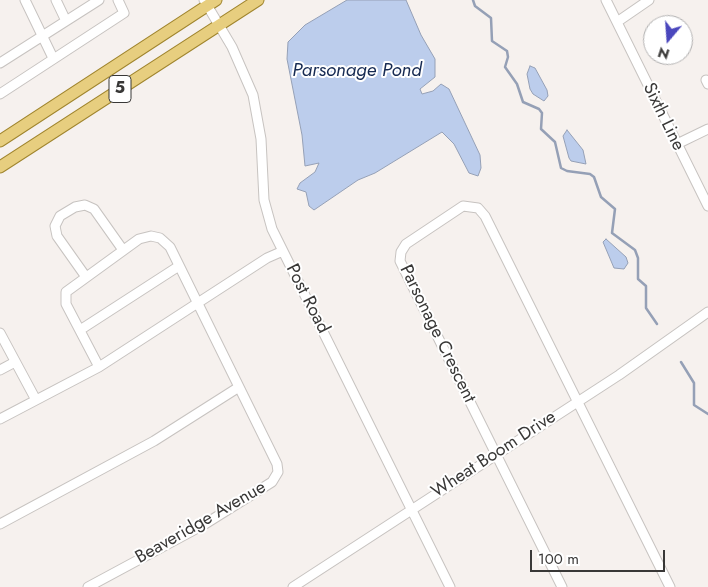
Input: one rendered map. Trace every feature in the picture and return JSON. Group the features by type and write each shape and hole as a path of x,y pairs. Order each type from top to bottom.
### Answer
{"main road":[{"name":"5","path":"0,167 258,0"},
{"name":"5","path":"0,141 209,2"}],"street":[{"path":"25,0 53,58"},
{"path":"56,0 66,22"},
{"path":"0,63 99,0"},
{"path":"0,94 124,13 118,0"},
{"name":"Sixth Line","path":"606,0 708,206"},
{"path":"617,22 649,0"},
{"name":"Post Road","path":"209,2 219,26 239,61 253,95 261,140 264,200 269,221 282,251 450,587"},
{"path":"677,144 708,129"},
{"path":"86,277 57,236 55,226 60,216 76,207 85,205 94,209 123,250"},
{"name":"Parsonage Crescent","path":"496,454 402,268 400,256 406,244 459,208 473,206 485,216 578,401"},
{"name":"Beaveridge Avenue","path":"80,330 66,304 65,296 69,289 139,239 156,236 167,243 278,464 276,477 206,524 88,587"},
{"path":"0,419 99,367 267,258 282,251"},
{"path":"99,367 80,330 179,266"},
{"name":"Wheat Boom Drive","path":"294,587 578,401 708,313"},
{"path":"0,334 36,400"},
{"path":"0,370 15,362"},
{"path":"0,524 149,444 239,387"},
{"path":"578,401 670,587"},
{"path":"496,454 562,587"}],"water":[{"name":"Parsonage Pond","path":"347,0 406,0 421,35 435,59 435,77 420,89 422,94 433,91 441,84 449,89 480,155 481,168 478,176 469,173 454,144 442,132 375,173 358,180 314,210 309,206 306,192 297,189 300,183 315,172 319,163 305,166 302,135 287,59 288,42 305,25"},
{"path":"530,66 535,68 547,90 548,96 544,101 533,94 530,89 527,74"},
{"path":"567,130 583,150 586,164 571,161 569,158 563,136"},
{"path":"606,239 626,257 628,263 624,269 614,268 603,242"}],"waterway":[{"path":"473,0 475,6 491,18 492,41 507,51 508,57 505,67 517,84 523,102 539,109 542,113 541,129 555,142 561,168 567,171 590,174 594,177 601,197 615,209 612,233 635,250 638,258 638,279 646,286 646,308 657,324"},
{"path":"681,362 694,383 694,405 708,414"}]}
